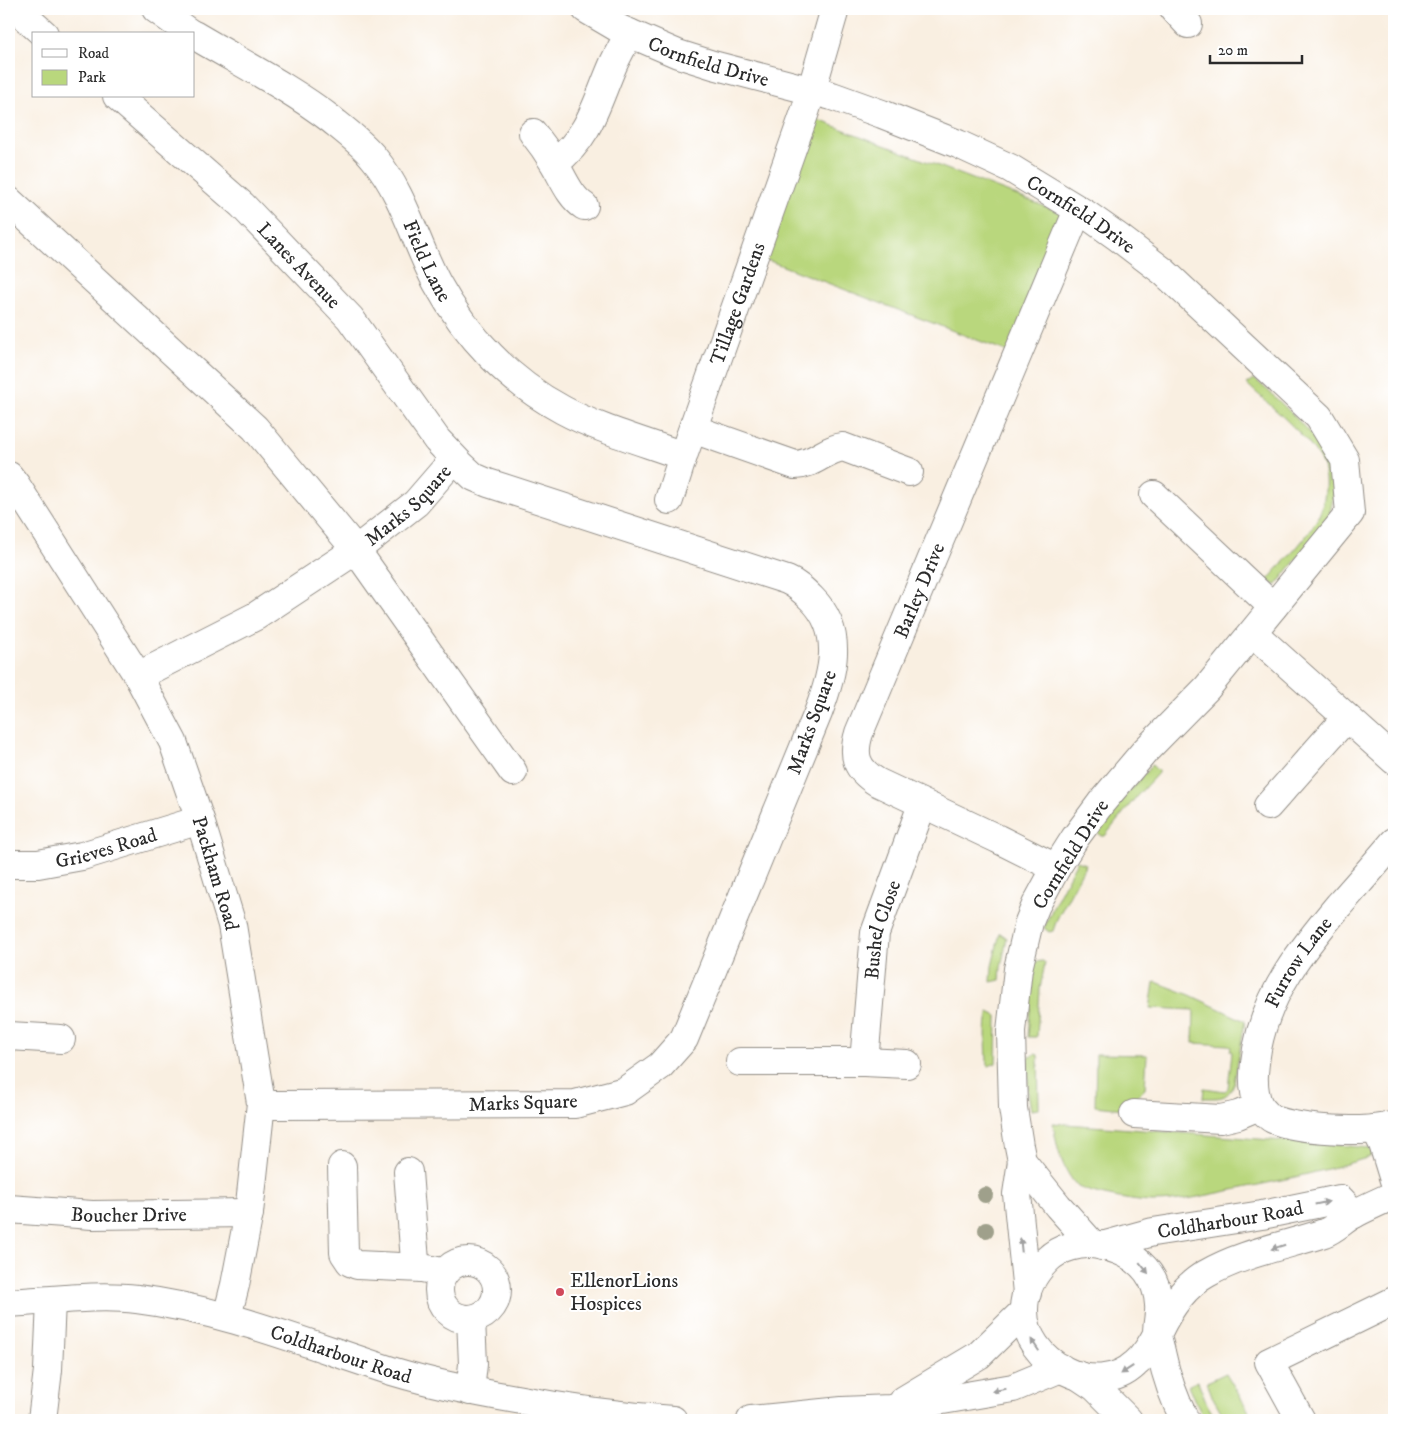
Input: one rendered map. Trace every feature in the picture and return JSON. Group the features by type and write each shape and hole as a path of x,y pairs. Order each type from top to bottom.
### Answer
{"street":[{"path":"16,9 42,32"},
{"name":"Field Lane","path":"156,9 188,32"},
{"name":"Cornfield Drive","path":"586,9 629,34 678,54 809,100 882,114 1010,168 1078,210 1144,256 1200,305 1319,417 1345,460 1350,514 1207,688 1150,746 1111,790 1075,838 1056,868 1029,922 1021,952 1014,998 1011,1076 1014,1119 1022,1161 1017,1194 1025,1302"},
{"name":"Tillage Gardens","path":"669,500 809,100 836,9"},
{"path":"555,163 570,150 588,125 613,65 629,34"},
{"name":"Field Lane","path":"195,37 296,93 350,134 374,157 406,213 426,262 451,306 476,341 520,383 538,396 578,418 683,456"},
{"name":"Lanes Avenue","path":"118,98 242,205 350,318 437,440 454,459"},
{"path":"533,133 555,163 572,194 584,206"},
{"path":"9,201 255,428 356,550 513,772"},
{"name":"Barley Drive","path":"1056,868 972,826 882,785 868,776 858,764 855,753 859,733 1078,210"},
{"path":"693,429 795,465 809,463 836,448 843,447 909,472"},
{"name":"Marks Square","path":"138,676 256,616 356,550 416,502 454,459 474,476 488,483 795,584 822,610 827,619 833,661 826,691 684,1039 655,1070 625,1091 575,1104 274,1105 261,1102"},
{"name":"Packham Road","path":"9,476 138,676 174,742 232,925 261,1102 249,1213 227,1318"},
{"path":"1154,495 1274,607"},
{"path":"1252,633 1394,760"},
{"path":"1268,806 1346,718"},
{"name":"Bushel Close","path":"864,1062 875,933 922,804"},
{"name":"Grieves Road","path":"9,864 38,864 65,860 200,820"},
{"name":"Furrow Lane","path":"1259,1106 1254,1089 1255,1061 1263,1025 1276,991 1308,942 1394,842"},
{"path":"9,1036 61,1039"},
{"path":"740,1062 907,1064"},
{"path":"1134,1114 1221,1119 1238,1115 1259,1106 1270,1118 1291,1124 1353,1130 1385,1127 1383,1144 1394,1180"},
{"name":"Cornfield Drive","path":"1022,1161 1058,1206 1097,1245"},
{"path":"342,1166 344,1253 350,1262 357,1266 434,1270 461,1262 480,1264 494,1276 497,1295 488,1311 480,1316 471,1319 452,1315 441,1300 439,1290 441,1281 434,1270 415,1261 408,1172"},
{"name":"Coldharbour Road","path":"1025,1302 1026,1327 1033,1342 1045,1357 1067,1371 1098,1379 1111,1378 1122,1374 1140,1360 1183,1292 1206,1273 1236,1260 1327,1232 1354,1214 1394,1195"},
{"name":"Coldharbour Road","path":"890,1409 980,1355 1025,1302 1037,1270 1051,1256 1063,1249 1097,1245 1162,1231 1262,1215 1340,1199 1354,1214"},
{"name":"Boucher Drive","path":"9,1209 92,1215 249,1213"},
{"name":"Coldharbour Road","path":"1097,1245 1130,1255 1148,1272 1154,1282 1159,1301 1157,1333"},
{"name":"Coldharbour Road","path":"9,1303 105,1298 136,1299 173,1305 227,1318 393,1371 470,1391 585,1411 673,1420"},
{"path":"42,1420 48,1370 51,1301"},
{"path":"1301,1420 1269,1362 1394,1301"},
{"path":"470,1391 473,1364 471,1319"},
{"path":"1157,1333 1170,1386 1185,1420"},
{"path":"1067,1371 1096,1387 1128,1420"},
{"name":"Coldharbour Road","path":"751,1420 842,1410 890,1409 1013,1388 1067,1371"}],"green space":[{"path":"808,116 1080,220 1019,356 754,255"},
{"path":"1254,379 1309,432 1327,455 1334,478 1331,508 1327,521 1276,585 1267,581 1305,537 1319,515 1324,500 1325,476 1321,462 1307,442 1247,384"},
{"path":"1152,765 1158,773 1105,836 1102,836 1096,831"},
{"path":"1077,861 1086,864 1057,919 1053,931 1049,932 1044,928"},
{"path":"1000,933 1007,938 1000,980 991,982 992,966"},
{"path":"1043,961 1045,963 1040,989 1037,1036 1028,1037 1034,962"},
{"path":"1156,982 1190,995 1245,1021 1234,1083 1232,1089 1226,1095 1218,1098 1203,1098 1204,1088 1225,1091 1228,1088 1231,1047 1228,1045 1193,1043 1194,1010 1150,1008 1154,983"},
{"path":"989,1012 997,1016 996,1063 989,1066 987,1064 986,1038"},
{"path":"1035,1054 1038,1055 1039,1107 1038,1109 1031,1110 1028,1092 1028,1058"},
{"path":"1096,1054 1147,1055 1145,1089 1124,1109 1095,1106"},
{"path":"1053,1123 1348,1146 1369,1148 1372,1153 1370,1157 1353,1162 1267,1183 1183,1200 1146,1202 1104,1195 1078,1187 1064,1165 1056,1141"},
{"path":"1226,1373 1254,1420 1226,1420 1212,1396 1207,1382"},
{"path":"1198,1381 1216,1420 1204,1420 1189,1385"}],"place":[{"name":"EllenorLions Hospices","path":"560,1292"}]}
